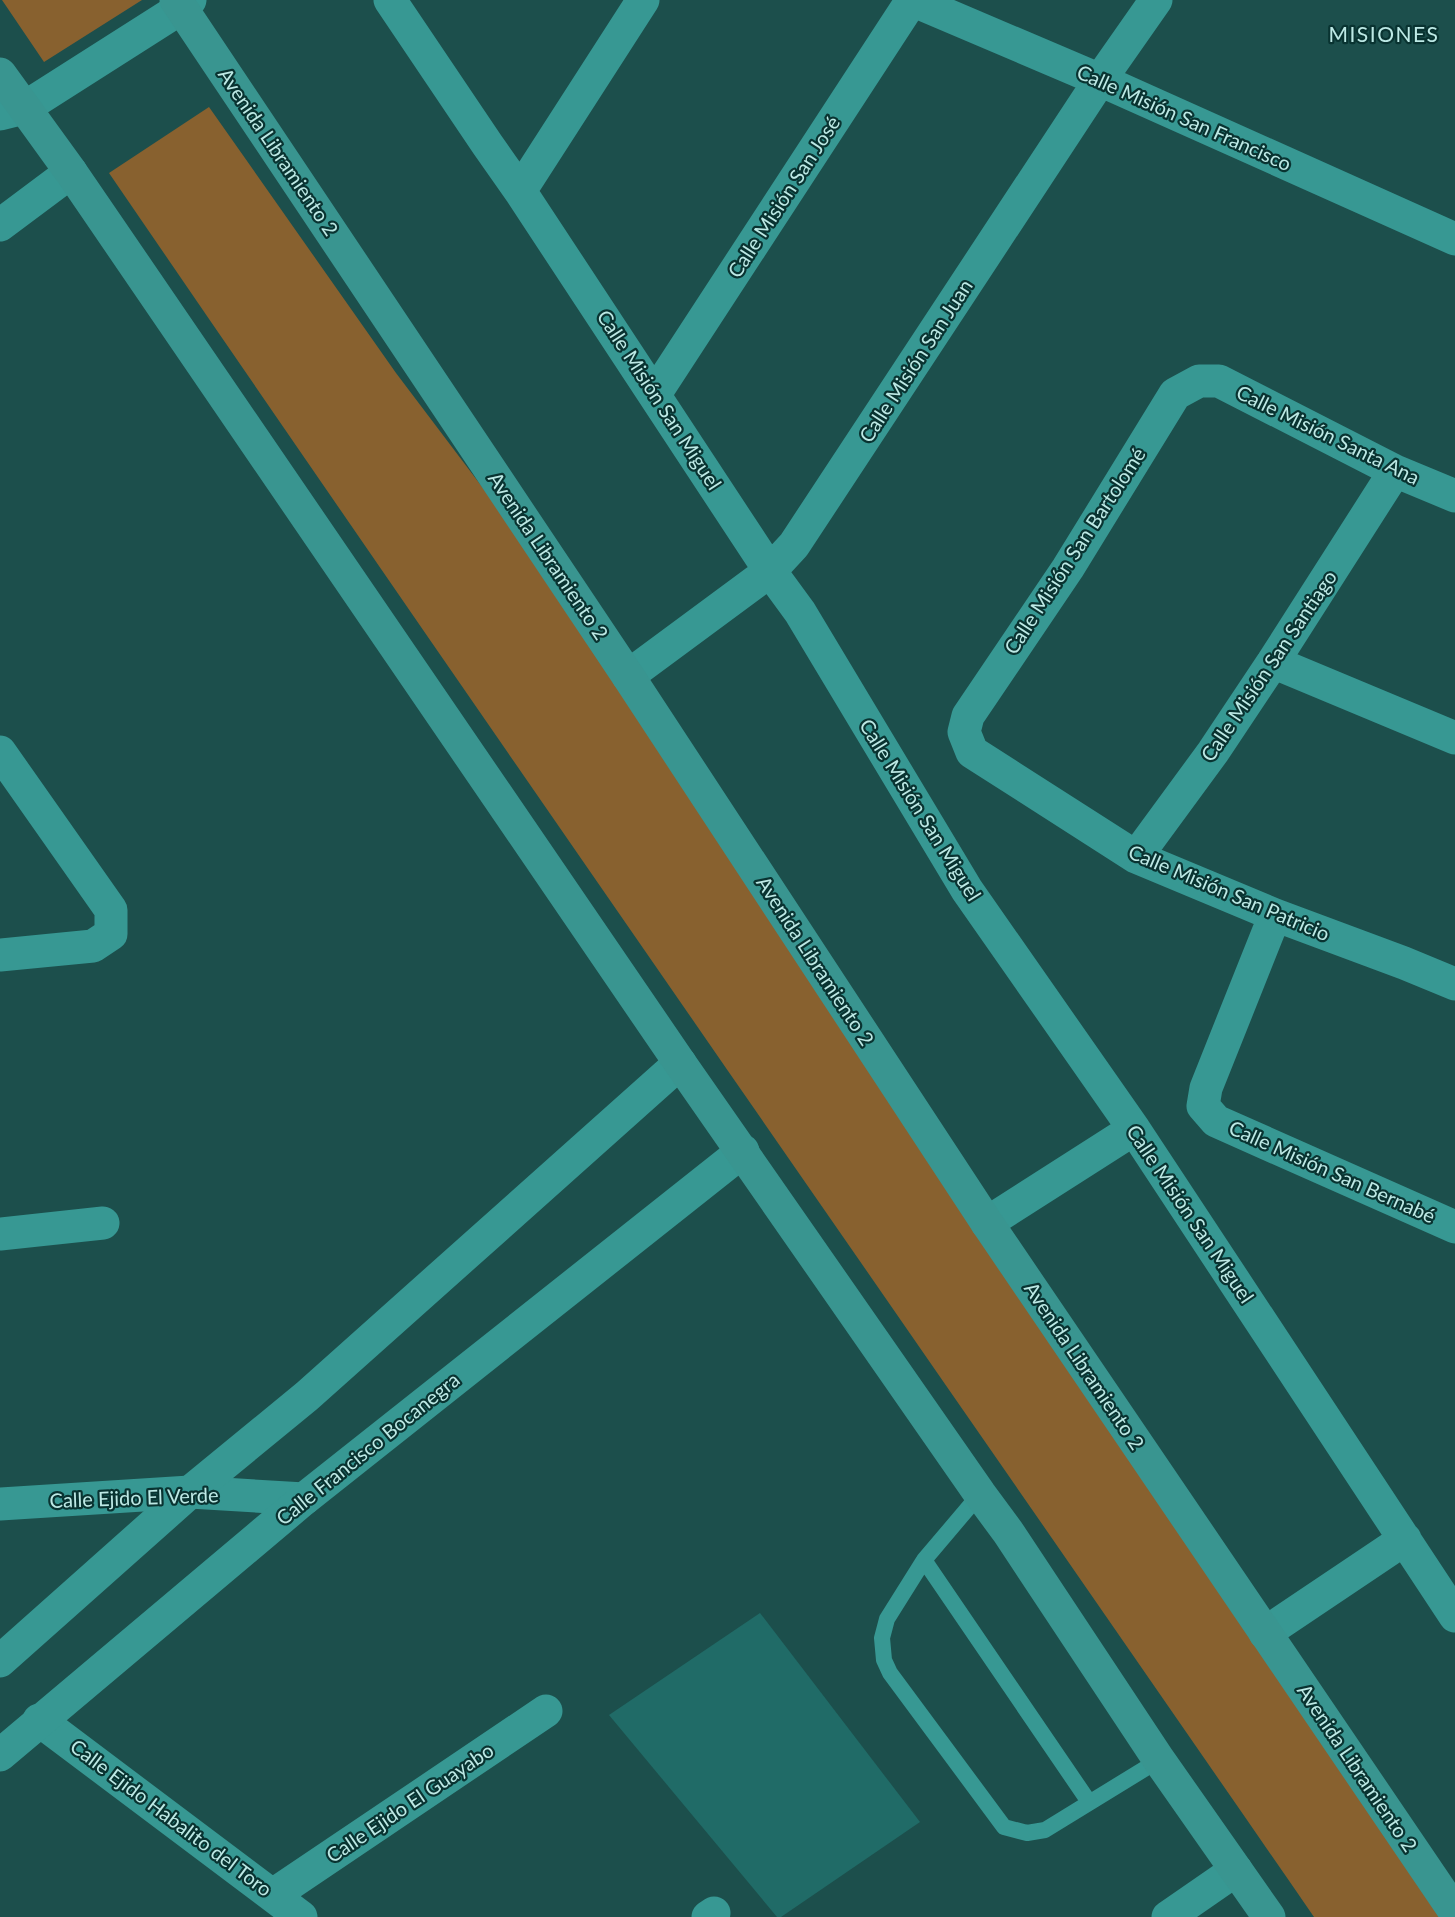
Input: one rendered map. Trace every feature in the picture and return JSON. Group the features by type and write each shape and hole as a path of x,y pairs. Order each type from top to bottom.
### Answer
{"main road":[{"name":"Avenida Libramiento 2","path":"182,3 987,1223 1455,1912"},
{"path":"0,74 12,111 70,172 680,1063 1008,1532 1159,1760 1269,1917"}],"street":[{"name":"Calle Misión San Miguel","path":"390,0 520,191 770,571 800,612 968,890 1134,1129 1455,1616"},
{"path":"520,191 643,0"},
{"name":"Calle Misión San Francisco","path":"912,0 1100,80 1455,239"},
{"name":"Calle Misión San José","path":"655,394 912,0"},
{"name":"Calle Misión San Juan","path":"628,676 770,571 794,545 1100,80 1156,0"},
{"name":"Avenida Libramiento 2","path":"12,111 182,3"},
{"path":"0,225 70,172"},
{"name":"Calle Misión Santa Ana","path":"1199,381 1219,381 1395,471 1455,496"},
{"name":"Calle Misión San Bartolomé","path":"964,732 968,716 1068,568 1175,394 1199,381"},
{"name":"Calle Misión San Santiago","path":"1136,857 1213,752 1395,471"},
{"path":"1273,662 1455,738"},
{"name":"Calle Misión San Patricio","path":"964,732 972,753 1136,857 1275,915 1455,984"},
{"path":"0,752 111,910 111,934 93,946 0,955"},
{"name":"Calle Misión San Bernabé","path":"1275,915 1206,1088 1203,1106 1216,1121 1455,1227"},
{"path":"0,1661 190,1492 306,1396 680,1063"},
{"path":"987,1223 1134,1129"},
{"name":"Calle Francisco Bocanegra","path":"0,1755 304,1499 742,1151"},
{"path":"0,1234 102,1223"},
{"name":"Calle Ejido El Verde","path":"0,1504 190,1492 304,1499"},
{"path":"1265,1633 1406,1539"},
{"name":"Calle Ejido El Guayabo","path":"273,1895 546,1711"},
{"name":"Calle Ejido Habalito del Toro","path":"39,1720 301,1917"},
{"path":"1168,1917 1236,1870"}],"lane":[{"path":"980,1494 924,1560 887,1619 882,1638 884,1660 890,1673 1004,1827 1027,1833 1045,1830 1159,1760"},
{"path":"924,1560 1089,1802"}],"shaded area":[{"path":"2,0 142,0 44,62"},
{"path":"209,107 396,373 523,541 1445,1917 1314,1917 109,173"}],"building":[{"path":"760,1613 920,1822 781,1917 777,1917 609,1715"}],"district":[{"name":"MISIONES","path":"1384,35"}]}
